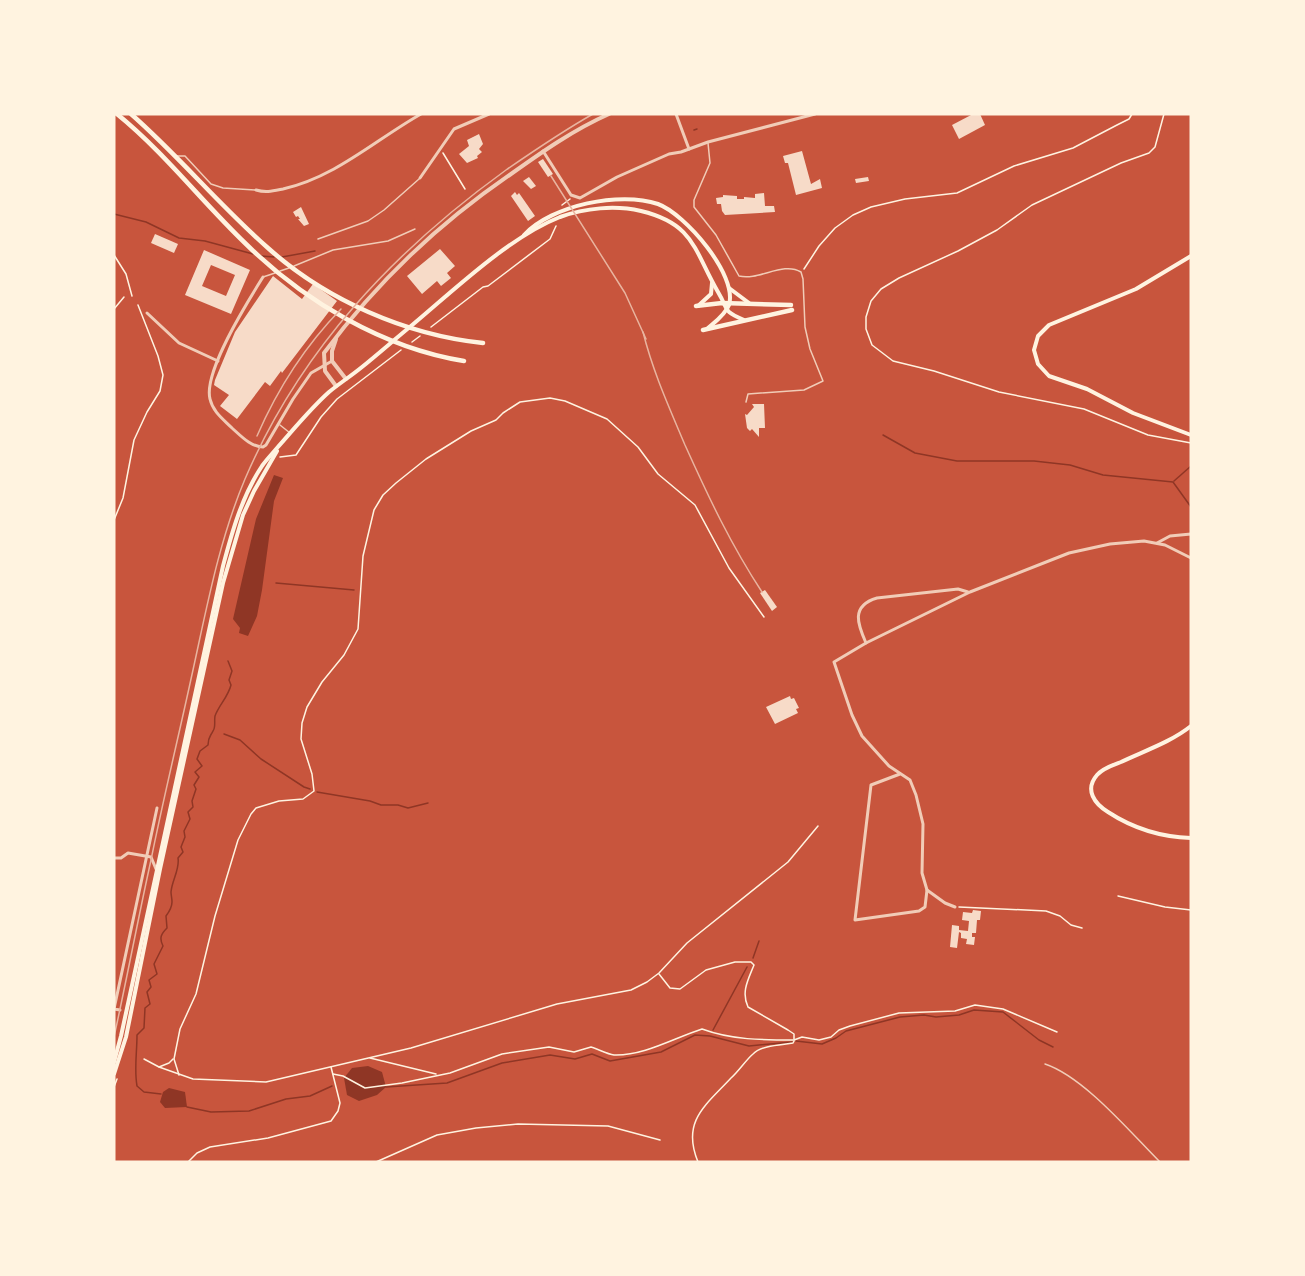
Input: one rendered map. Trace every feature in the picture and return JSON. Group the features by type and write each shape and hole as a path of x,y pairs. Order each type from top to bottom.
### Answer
{"main road":[{"path":"117,114 151,144 267,264 300,290 361,326 412,348 464,361"},
{"path":"131,114 270,250 308,278 377,315 414,329 483,343"},
{"path":"114,1062 229,543 239,513 268,458 336,386 529,230 553,215 588,204 624,200 652,202 668,209 693,230 715,259 729,287 752,305"},
{"path":"522,237 574,213 614,208 642,211 662,218 686,234 697,249 726,310 744,320"},
{"path":"1191,256 1136,290 1049,325 1038,336 1034,350 1038,364 1049,376 1088,389 1134,413 1191,435"},
{"path":"697,306 711,294 712,282"},
{"path":"705,329 726,310 729,303 729,287"},
{"path":"697,306 729,303 791,308 705,329"},
{"path":"114,1074 126,1037 223,583 243,514 278,447"},
{"path":"1191,726 1174,737 1100,772 1095,778 1091,791 1093,800 1100,807 1132,826 1154,834 1191,838"}],"street":[{"path":"256,190 265,193 288,188 324,175 354,159 401,125 421,114"},
{"path":"420,178 454,129 489,114"},
{"path":"336,386 324,365 324,353 378,286 429,237 486,190 585,125 609,114"},
{"path":"676,114 689,149"},
{"path":"543,151 573,197 580,198 617,177 669,153 815,114"},
{"path":"263,277 237,320 212,374 209,391 215,412 249,442 263,447 311,373 332,361"},
{"path":"147,313 180,343 218,362"},
{"path":"337,335 332,351 332,361 346,379"},
{"path":"1157,543 1170,536 1191,534"},
{"path":"900,774 871,785 855,920 919,911 925,907 927,890 922,873 923,824 919,802 910,780 883,760 862,736 852,715 834,662 970,592 1069,553 1137,541 1157,543 1191,558"},
{"path":"866,644 858,622 859,613 870,600 958,589 970,592"},
{"path":"120,1010 114,1009 157,808"},
{"path":"114,858 121,858 128,854 151,857 156,869"},
{"path":"927,890 955,907"},
{"path":"120,1010 128,1002"},
{"path":"120,1010 124,1021"}],"lane":[{"path":"708,142 710,163 694,200 694,207 716,235 740,276 793,268 801,272 805,327 810,349 823,381 804,390 748,394 746,402"},
{"path":"176,156 184,156 211,184 223,188 256,190"},
{"path":"318,239 368,221 420,178"},
{"path":"263,277 333,250 388,240 415,229"},
{"path":"279,424 290,433"},
{"path":"1045,1064 1056,1068 1087,1091 1160,1162"}],"path":[{"path":"801,272 835,228 853,215 871,207 905,199 957,193 1014,166 1079,145 1129,118 1132,114"},
{"path":"1164,114 1155,147 1149,153 1121,163 1032,205 997,230 881,289 871,301 866,317 866,333 872,345 893,361 934,371 999,392 1084,409 1148,435 1191,443"},
{"path":"440,147 465,189"},
{"path":"562,203 573,197"},
{"path":"430,328 550,239 556,224"},
{"path":"114,255 126,274 132,296"},
{"path":"114,309 124,297"},
{"path":"114,520 123,498 134,440 160,391 163,375 138,305"},
{"path":"277,458 296,455 321,417 338,399 422,334"},
{"path":"180,1075 174,1059 180,1029 196,994 231,858 256,808 279,801 303,799 314,791 312,774 301,739 302,723 307,707 322,682 344,655 358,629 363,556 374,510 396,483 426,459 471,431 496,420 520,402 550,398 565,401 607,419 638,447 658,474 695,505 729,568 765,617"},
{"path":"144,1059 193,1079 266,1082 370,1058 557,1004 631,990 659,973 687,944 795,855 818,826"},
{"path":"1118,896 1191,910"},
{"path":"955,907 1046,911 1060,916 1071,925 1083,928"},
{"path":"659,973 670,988 680,989 706,970 735,962 751,962 754,965 744,995 748,1007 794,1034 794,1040"},
{"path":"698,1162 693,1150 693,1140 695,1122 702,1108 746,1064 753,1053 764,1048 793,1043 794,1040 802,1037 819,1040 831,1037 839,1030 850,1026 899,1013 955,1011 975,1005 1003,1009 1057,1032"},
{"path":"333,1074 343,1076 365,1088 450,1073 502,1053 549,1047 574,1052 591,1047 613,1055 664,1045 702,1029 734,1038 794,1040"},
{"path":"370,1058 436,1074"},
{"path":"159,1067 169,1064 174,1059"},
{"path":"188,1162 197,1153 210,1146 268,1138 331,1121 338,1111 339,1097 330,1067"},
{"path":"376,1162 437,1135 507,1125 608,1126 660,1140"}],"shaded area":[{"path":"274,475 283,478 274,501 257,616 248,636 239,633 240,628 233,619 256,519"},
{"path":"368,1066 382,1072 386,1087 377,1095 359,1101 347,1095 344,1078 352,1068"},
{"path":"169,1088 185,1092 187,1107 165,1108 160,1102 163,1092"}],"building":[{"path":"973,114 980,114 985,125 959,139 952,125"},
{"path":"479,134 483,144 479,149 482,152 477,156 478,158 467,163 459,154 469,146 467,140"},
{"path":"802,151 811,184 820,179 822,188 796,195 788,163 785,163 783,156"},
{"path":"543,159 553,174 548,177 538,162"},
{"path":"529,177 536,186 531,189 523,181"},
{"path":"868,177 869,181 856,183 855,179"},
{"path":"515,192 517,195 519,193 535,216 528,221 511,196"},
{"path":"764,193 765,206 774,206 775,212 725,215 721,204 717,204 716,198 723,197 723,195 744,199 744,197 755,198 755,194"},
{"path":"301,207 309,224 304,226 293,212"},
{"path":"155,234 178,244 174,253 151,243"},
{"path":"440,249 455,266 447,273 451,278 441,286 437,281 422,294 407,276"},
{"path":"204,250 250,270 231,314 185,295","holes":["211,265 235,275 226,296 202,286"]},
{"path":"273,276 302,299 313,284 337,301 282,373 281,371 270,386 265,382 237,419 220,406 229,395 214,385 215,380 235,332"},
{"path":"752,404 764,404 765,428 759,428 759,437 752,429 750,431 747,428 745,414 747,415 754,407"},
{"path":"765,590 777,607 772,611 760,593"},
{"path":"790,696 791,699 794,698 799,708 796,709 798,713 775,724 766,707"},
{"path":"973,910 981,911 980,920 977,920 976,933 972,933 972,937 975,937 974,945 966,944 967,939 961,938 959,932 957,948 950,947 952,925 959,926 959,930 968,931 969,921 962,920 963,912 972,913"}],"waterway":[{"path":"114,214 146,222 179,238 205,241 253,254"},
{"path":"282,257 315,251"},
{"path":"261,256 274,257"},
{"path":"883,435 915,453 957,461 1034,461 1070,465 1103,475 1173,482 1191,507"},
{"path":"1174,481 1191,466"},
{"path":"276,583 354,590"},
{"path":"161,1094 144,1092 137,1086 137,1035 144,1028 145,1008 150,1004 147,992 151,987 149,980 157,974 154,964 163,946 161,936 167,928 166,916 172,904 171,892 178,858 183,852 181,847 185,837 184,831 190,819 188,812 193,807 192,801 196,789 194,785 199,777 195,772 202,766 197,759 200,751 208,745 214,728 215,716 231,685 229,680 232,671 228,661"},
{"path":"224,734 240,740 261,759 310,789"},
{"path":"317,792 408,808 428,803"},
{"path":"753,958 759,941"},
{"path":"713,1030 747,967"},
{"path":"796,1041 822,1044 846,1031 900,1017 959,1015 974,1010 1003,1012 1039,1040 1053,1047"},
{"path":"386,1087 447,1083 502,1063 550,1055 575,1059 592,1054 610,1061 661,1052 695,1035 710,1036 749,1046 792,1042"},
{"path":"187,1107 211,1112 249,1111 286,1099 310,1096 332,1086"}],"tram line":[{"path":"114,1037 160,815 214,578 236,503 267,432 293,388 322,346 354,306 389,269 465,201 528,155 593,114"},
{"path":"257,436 293,369 341,309"}],"railway":[{"path":"551,176 625,293 646,339"},
{"path":"643,332 662,389 711,502 762,592"}]}
